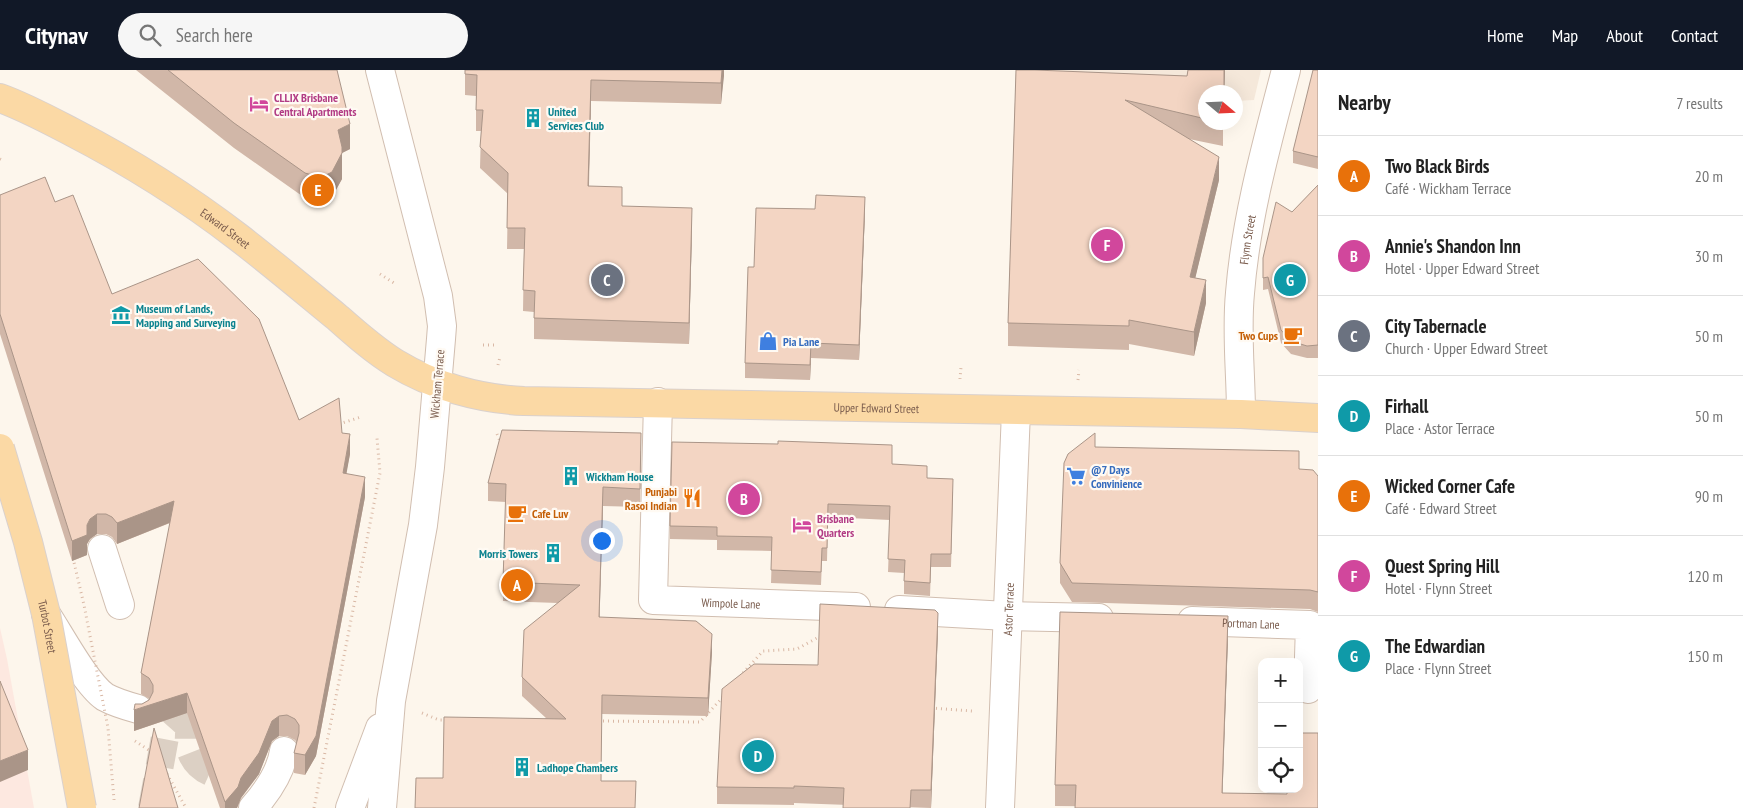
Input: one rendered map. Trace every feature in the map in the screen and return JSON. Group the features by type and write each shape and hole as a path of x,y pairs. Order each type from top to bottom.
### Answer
{"main road":[{"name":"Edward Street","path":"0,98 61,126 145,172 238,237 381,354 437,382"},
{"name":"Upper Edward Street","path":"437,382 466,393 507,400 1240,414 1318,418"},
{"name":"Turbot Street","path":"0,448 23,524 46,614 82,808"}],"street":[{"name":"Wickham Terrace","path":"380,70 438,296 442,326 432,445 422,525 391,701 382,808"},
{"name":"Flynn Street","path":"1240,414 1239,295 1244,257 1255,198 1286,70"},
{"name":"Wimpole Lane","path":"658,402 653,600 816,605 1007,616"},
{"name":"Astor Terrace","path":"1000,808 1016,411"},
{"path":"102,549 120,604"},
{"path":"46,614 92,685 101,694 120,704 138,709"},
{"path":"1007,616 1126,619"},
{"name":"Portman Lane","path":"1164,620 1310,625 1308,690"},
{"name":"Wickham Terrace","path":"350,808 391,701"},
{"path":"253,808 266,793 272,782 284,751"}],"path":[{"path":"380,274 394,283"},
{"path":"483,345 497,345"},
{"path":"498,365 500,357"},
{"path":"335,425 361,417"},
{"path":"497,434 500,441"},
{"path":"314,808 380,473 377,438"},
{"path":"72,553 108,728 115,808"},
{"path":"738,679 763,651 797,649 821,636"},
{"path":"594,721 700,722 725,694"},
{"path":"391,701 439,720 449,720"},
{"path":"926,708 972,711"},
{"path":"134,740 157,755"},
{"path":"165,770 186,808"}],"shaded area":[{"path":"1016,70 1261,70 1254,100 1243,101 1243,85 1198,85 1198,91"},
{"path":"0,628 7,659 34,808 0,808"}],"building":[{"name":"CLLIX Brisbane Central Apartments","path":"168,70 337,70 350,124 338,130 342,153 332,172 326,175 315,176 305,173 234,123"},
{"path":"465,70 722,70 721,83 591,80 588,186 622,187 622,206 692,208 689,323 534,318 535,291 523,290 525,228 507,228 508,173 480,147 483,110 476,110 477,75 465,74"},
{"path":"1016,70 1187,76 1188,70 1224,70 1224,85 1198,85 1198,117 1125,100 1219,157 1190,277 1206,280 1194,332 1129,320 1129,326 1008,323"},
{"path":"1313,70 1318,70 1318,157 1293,151"},
{"path":"45,177 55,202 73,195 112,294 198,259 259,319 299,420 339,398 342,433 350,434 343,473 365,477 316,736 305,755 294,753 299,733 299,725 295,719 287,715 279,716 272,721 259,753 241,778 238,787 225,802 187,693 134,710 135,704 142,704 149,700 153,692 153,685 149,678 141,673 174,501 117,523 106,514 97,514 90,519 87,525 87,535 72,541 0,314 0,195"},
{"path":"1318,185 1318,345 1307,346 1291,341 1281,330 1268,277 1263,278 1263,258 1276,202 1292,212"},
{"path":"816,195 865,197 859,345 811,343 810,365 745,363 748,267 754,267 756,208 815,209"},
{"path":"502,430 641,433 640,489 603,487 599,617 696,621 712,634 708,698 602,695 601,781 636,781 635,808 415,808 416,778 443,778 444,717 566,719 522,677 524,630 580,585 503,582 506,484 488,483"},
{"path":"1095,433 1095,447 1299,451 1299,469 1313,470 1318,476 1318,592 1310,590 1072,583 1060,563 1064,463 1068,454"},
{"path":"778,441 892,445 892,464 927,466 927,478 953,479 951,554 931,554 930,583 904,581 905,560 888,559 890,506 828,504 827,548 822,548 821,572 771,570 772,537 717,536 717,527 670,526 672,442 778,444"},
{"path":"820,604 935,610 938,613 931,790 911,790 910,808 843,808 844,788 794,786 794,788 717,787 722,689 754,664 818,665"},
{"path":"1060,612 1228,616 1222,793 1303,793 1303,733 1318,733 1318,808 1075,808 1076,785 1055,785"},
{"path":"0,681 28,750 0,761"},
{"path":"154,728 178,808 139,808"}],"tunnel":[{"path":"152,808 167,726 175,717 186,710"},
{"path":"193,711 189,743 195,760 208,771 217,774 234,774 242,770"}],"place":[{"name":"CLLIX Brisbane Central Apartments","path":"259,104"},
{"name":"United Services Club","path":"533,118"},
{"name":"Wicked Corner Cafe","path":"318,190"},
{"name":"Quest Spring Hill","path":"1107,245"},
{"name":"City Tabernacle","path":"607,280"},
{"name":"The Edwardian","path":"1290,280"},
{"name":"Museum of Lands, Mapping and Surveying","path":"121,315"},
{"name":"Two Cups","path":"1293,335"},
{"name":"Pia Lane","path":"768,341"},
{"name":"Wickham House","path":"571,476"},
{"name":"@7 Days Convinience","path":"1076,476"},
{"name":"Punjabi Rasoi Indian","path":"692,498"},
{"name":"Annie's Shandon Inn","path":"744,499"},
{"name":"Cafe Luv","path":"517,513"},
{"name":"Brisbane Quarters","path":"802,525"},
{"name":"Morris Towers","path":"553,553"},
{"name":"Two Black Birds","path":"517,585"},
{"name":"Firhall","path":"758,756"},
{"name":"Ladhope Chambers","path":"522,767"}]}
